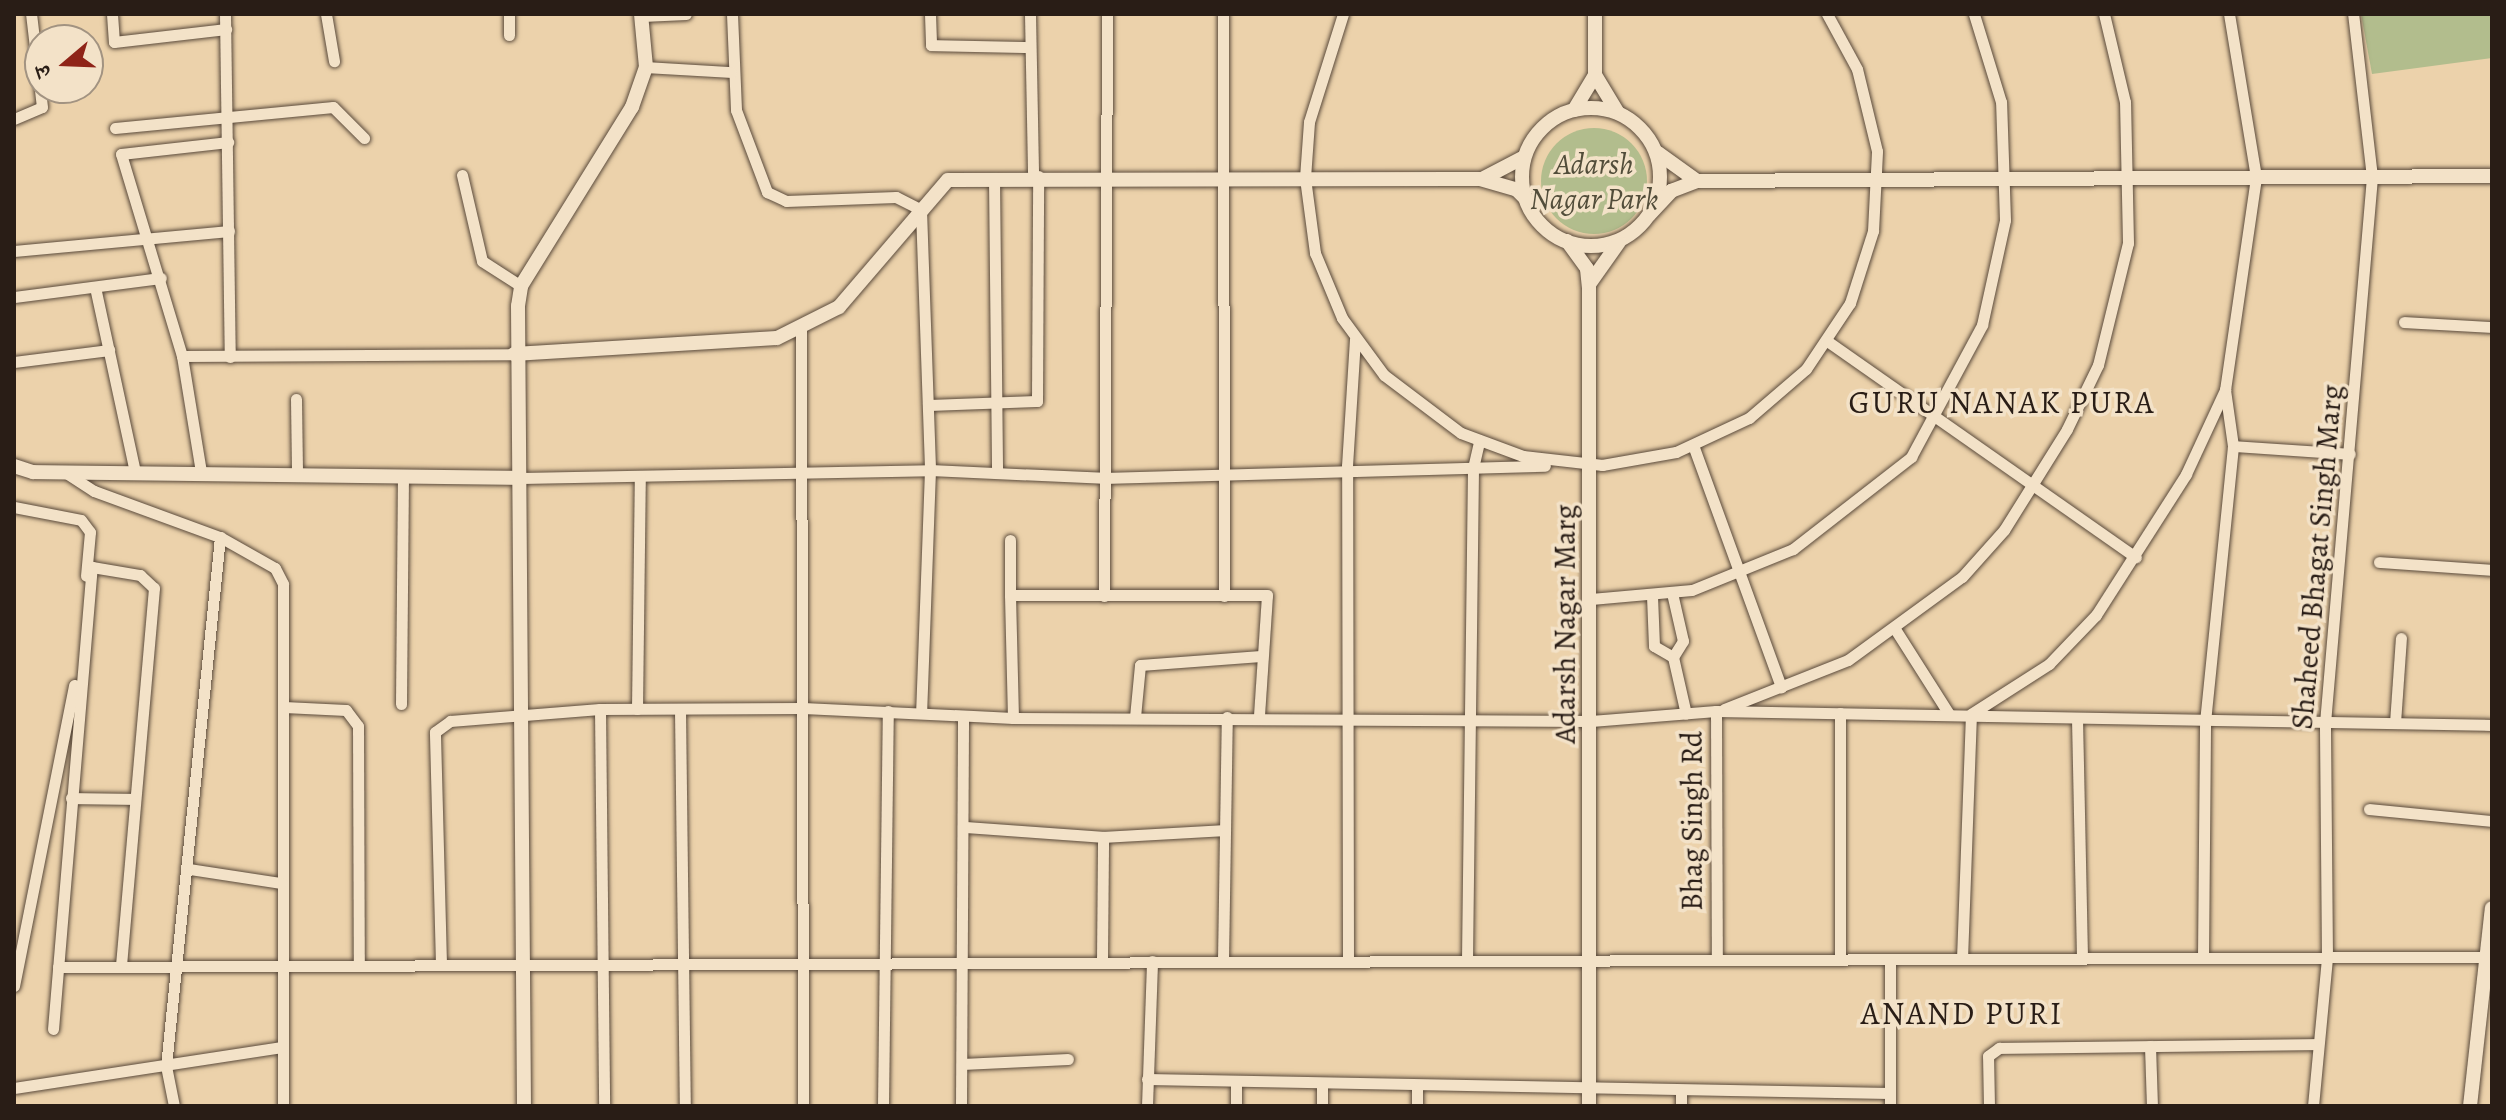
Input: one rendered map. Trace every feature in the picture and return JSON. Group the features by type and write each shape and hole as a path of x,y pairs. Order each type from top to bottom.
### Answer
{"street":[{"path":"14,119 42,107 31,14"},
{"path":"112,14 114,42 226,29"},
{"path":"225,14 229,118 230,357"},
{"path":"326,14 334,61"},
{"path":"509,14 509,35"},
{"path":"524,1106 521,478 514,354 521,286 613,145 646,67 641,15 686,14"},
{"path":"732,14 731,72 742,137 767,192 786,201 896,197 921,210"},
{"path":"930,14 931,45 1030,47"},
{"path":"928,405 1037,401 1036,176 1030,14"},
{"path":"1104,596 1103,478 1109,177 1107,14"},
{"path":"1223,14 1224,596"},
{"path":"1343,14 1309,122 1305,178 1315,253 1355,339 1406,396 1479,441 1523,456 1590,464"},
{"path":"1480,179 1514,168 1526,155 1541,129 1574,110 1595,75 1595,14"},
{"path":"1591,599 1672,593 1739,572 1793,549 1866,499 1911,457 1982,325 2008,179 2001,102 1974,14"},
{"name":"Bhag Singh Rd","path":"1717,960 1716,711 1848,660 1895,629 1962,577 2036,483 2098,365 2128,243 2130,178 2125,102 2104,14"},
{"path":"2203,958 2205,722 2233,446 2225,390 2256,177 2229,14"},
{"name":"Shaheed Bhagat Singh Marg","path":"2313,1106 2327,958 2325,723 2372,177 2353,14"},
{"path":"14,466 65,472 201,472 403,479 930,470 1103,478 1347,466 1473,468 1590,464 1693,445 1782,392 1827,341 1863,270 1878,180 1870,109 1831,15"},
{"path":"646,67 731,72"},
{"path":"1595,75 1618,113 1655,150 1697,181"},
{"path":"115,128 337,108 350,131 364,138"},
{"path":"1574,110 1618,113"},
{"path":"201,472 182,356 161,278 121,154 228,142"},
{"path":"1649,215 1660,180 1655,150"},
{"path":"1526,155 1527,200"},
{"path":"462,175 482,261 521,286"},
{"path":"182,356 514,354 740,345 801,326 839,307 948,180 1036,176 1480,179 1516,189 1527,200 1541,224 1567,241 1587,269 1589,287"},
{"path":"1589,287 1623,238 1671,191 1697,181 2492,176"},
{"path":"994,178 997,473"},
{"path":"921,210 930,470 921,711"},
{"path":"14,251 149,243 229,231"},
{"path":"1567,241 1594,246 1623,238"},
{"path":"14,297 161,278"},
{"path":"95,287 135,472"},
{"name":"Adarsh Nagar Marg","path":"1589,287 1593,960 1589,1099"},
{"path":"2404,322 2492,327"},
{"path":"801,326 803,1106"},
{"path":"1348,961 1347,466 1355,339"},
{"path":"1827,341 2036,483 2136,557"},
{"path":"14,362 109,350"},
{"path":"1971,714 2049,664 2136,557 2225,390"},
{"path":"296,399 297,475"},
{"path":"1467,960 1473,468 1479,441"},
{"path":"1693,445 1781,687"},
{"path":"2233,446 2350,454"},
{"path":"65,472 94,491 220,537 275,568 283,584 279,966 283,1106"},
{"path":"637,709 640,477"},
{"path":"401,704 403,479"},
{"path":"14,507 70,515 90,532 78,663 14,986"},
{"path":"174,1106 166,1066 180,966 220,537"},
{"path":"1010,540 1013,718"},
{"path":"2379,562 2492,570"},
{"path":"53,1029 92,567 140,575 154,588 121,967"},
{"path":"1672,593 1683,641 1673,657 1686,714"},
{"path":"1010,595 1267,595 1259,717"},
{"path":"1652,596 1654,646 1673,657"},
{"path":"1895,629 1949,714"},
{"path":"2395,723 2401,638"},
{"path":"1135,717 1140,665 1261,656"},
{"path":"284,707 346,710 358,726 359,965"},
{"path":"441,964 435,732 450,721 600,709 803,708 921,711 1013,718 1346,716 1591,721 1716,711 2492,725"},
{"path":"600,709 606,963 604,1106"},
{"path":"680,710 686,963 685,1106"},
{"path":"883,1106 888,711"},
{"path":"1840,713 1840,959"},
{"path":"1962,959 1971,714"},
{"path":"961,1106 963,716"},
{"path":"1223,961 1227,717"},
{"path":"2077,718 2082,959"},
{"path":"71,798 134,799"},
{"path":"2369,809 2492,821"},
{"path":"964,827 1103,837 1225,830"},
{"path":"1102,961 1103,837"},
{"path":"189,869 281,883"},
{"path":"2470,1106 2492,908"},
{"path":"58,967 804,962 964,968 1102,961 2487,957"},
{"path":"1147,1079 1417,1087 1589,1099 1681,1093 1890,1100 1890,959"},
{"path":"1147,1106 1152,961"},
{"path":"1989,1106 1992,1050 2317,1044"},
{"path":"2150,1046 2152,1106"},
{"path":"14,1088 166,1066 223,1051 282,1047"},
{"path":"962,1064 1068,1059"},
{"path":"1236,1081 1236,1106"},
{"path":"1322,1083 1322,1106"},
{"path":"1417,1087 1417,1106"},
{"path":"1681,1093 1681,1106"}],"green space":[{"path":"2361,14 2492,14 2492,58 2372,74"},
{"name":"Adarsh Nagar Park","path":"1594,128 1614,132 1631,144 1643,161 1647,181 1643,201 1631,218 1614,230 1594,234 1574,230 1557,218 1545,201 1541,181 1545,161 1557,144 1574,132"}],"district":[{"name":"GURU NANAK PURA","path":"2002,402"},
{"name":"ANAND PURI","path":"1962,1013"}]}
